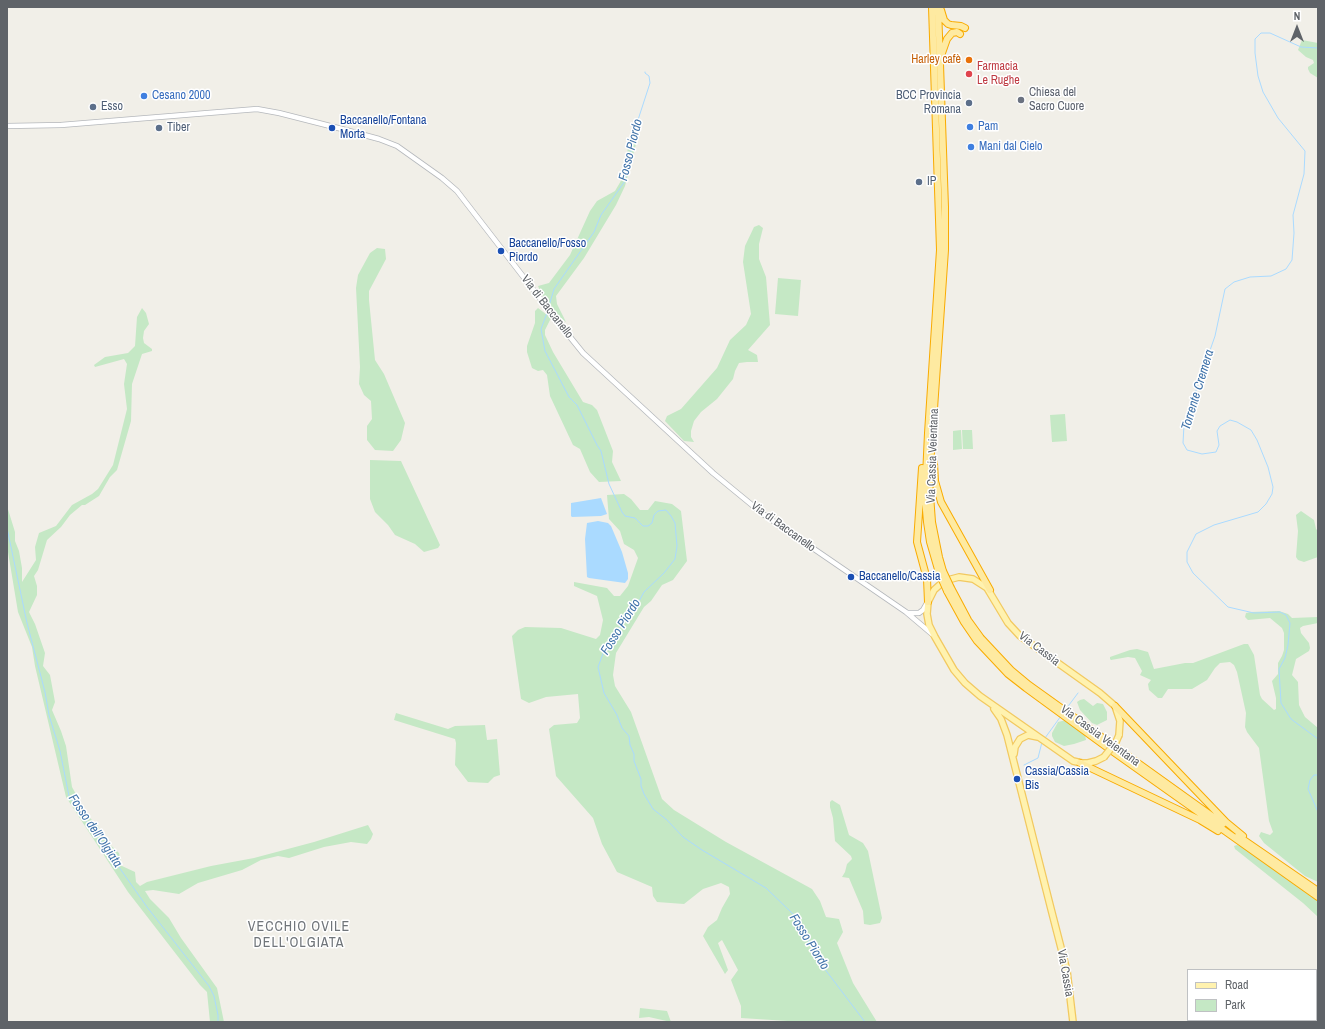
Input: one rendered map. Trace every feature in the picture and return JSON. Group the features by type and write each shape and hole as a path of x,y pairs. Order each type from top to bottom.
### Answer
{"highway":[{"path":"929,7 929,12 933,22"},
{"path":"932,7 933,22"},
{"path":"939,7 944,20 948,24 962,26 965,28"},
{"path":"939,7 940,57"},
{"name":"Via Cassia Veientana","path":"933,22 940,250 930,433 929,498 941,572 949,590 968,620 994,653 1017,675 1062,711 1318,891"},
{"path":"940,57 943,53 947,39 952,33 957,32 960,34"},
{"name":"Via Cassia Veientana","path":"931,418 945,250 940,57"},
{"path":"930,433 935,481 941,502 990,590"},
{"path":"928,602 927,579 919,552 917,531 924,449 930,433"},
{"path":"1115,706 1226,822 1261,851"},
{"name":"Via Cassia Veientana","path":"1069,716 1242,844 1318,897"},
{"path":"1080,763 1200,820 1215,828 1228,838 1242,844"}],"main road":[{"name":"Via Cassia","path":"1080,763 1066,757 974,692 959,677 935,637 928,617 928,602 932,592 944,581 956,577 973,579 990,590 1008,623 1020,636 1095,689 1115,706"},
{"name":"Via Cassia","path":"987,701 1002,719 1008,735 1067,971 1073,1022"},
{"path":"1080,763 1092,763 1104,757 1116,742 1119,735 1120,721 1115,706"},
{"name":"Via Cassia","path":"1014,762 1015,747 1020,739 1028,735 1042,739"}],"street":[{"name":"Via di Baccanello","path":"7,126 61,125 257,109 314,122 394,144 421,161 457,191 566,332 584,353 701,462 763,514 906,612 935,637"},
{"path":"906,612 913,614 919,613 924,609 928,602"}],"green space":[{"path":"1302,40 1318,43 1318,78 1310,73 1308,69 1308,67 1314,63 1313,60 1306,57 1298,50"},
{"path":"634,140 636,144 625,186 616,205 584,258 556,296 557,304 566,322 559,317 541,293 538,286 549,283 570,255 590,211 597,201 615,191 622,179 629,143"},
{"path":"759,225 763,228 759,244 759,259 766,277 770,325 748,350 757,355 758,362 739,363 733,379 717,399 701,412 694,421 691,437 694,442 684,441 665,421 667,416 681,409 717,368 730,340 746,325 751,314 743,262 745,246 754,227"},
{"path":"377,248 385,249 386,259 369,291 375,360 384,374 405,423 401,440 393,451 375,450 367,440 367,426 372,419 371,401 364,395 359,384 360,367 356,288 358,275 370,253"},
{"path":"778,278 801,280 798,316 775,314"},
{"path":"142,308 146,313 149,324 144,331 144,343 152,349 152,351 142,354 132,384 131,421 117,470 110,477 99,496 85,505 82,505 70,515 61,527 47,540 38,570 34,576 37,586 37,595 29,612 35,624 45,653 43,666 50,675 55,702 52,710 66,746 72,787 88,816 98,826 105,840 119,853 122,866 135,872 136,882 140,886 147,882 211,866 254,858 314,842 368,825 373,834 367,844 351,842 324,847 289,858 278,856 261,860 242,870 198,883 179,894 153,890 145,891 150,899 169,918 181,938 217,988 224,1022 210,1022 207,992 128,892 66,797 35,666 32,647 18,612 7,546 7,506 15,532 15,541 19,551 22,568 22,582 36,560 35,547 39,533 56,526 72,505 98,489 113,465 127,409 124,384 127,364 124,359 95,367 94,365 105,357 128,353 135,346 137,317"},
{"path":"538,308 551,318 545,330 545,335 553,352 583,402 592,405 597,410 613,451 612,462 621,481 599,482 590,472 580,449 573,445 550,396 547,375 543,370 538,371 532,368 527,352 527,346 535,323 535,311"},
{"path":"1065,414 1067,441 1052,442 1050,415"},
{"path":"961,430 962,449 953,450 953,431"},
{"path":"962,430 972,430 973,449 963,449"},
{"path":"370,460 401,461 440,545 438,548 424,552 415,544 395,535 388,525 375,512 370,499"},
{"path":"624,494 631,499 640,510 648,510 655,501 672,504 681,511 687,561 673,580 662,585 651,601 644,607 616,653 613,675 615,686 631,712 662,799 674,810 726,842 812,889 820,901 826,917 839,919 843,932 837,943 853,983 877,1022 803,1022 741,1018 741,1006 731,980 738,970 722,940 718,943 728,970 725,974 703,936 708,927 717,920 730,894 729,887 721,883 703,889 684,904 657,902 653,896 652,887 617,872 602,844 593,818 556,776 549,729 554,725 577,723 580,718 578,694 546,697 529,703 521,699 512,636 518,630 525,627 561,628 596,639 600,635 603,620 597,596 574,586 574,582 607,588 614,596 620,596 628,586 638,558 634,550 624,544 620,531 609,519 607,495"},
{"path":"1301,511 1314,520 1318,531 1318,557 1304,562 1298,560 1296,557 1298,531 1296,515"},
{"path":"1279,611 1288,614 1292,618 1318,617 1318,623 1300,628 1301,633 1309,643 1310,648 1309,651 1296,659 1292,675 1298,682 1299,705 1305,717 1318,728 1318,882 1305,876 1264,843 1259,836 1261,832 1270,835 1273,832 1269,821 1259,748 1245,727 1246,713 1237,672 1234,665 1230,662 1220,663 1207,680 1192,689 1168,689 1162,698 1158,698 1149,690 1148,684 1151,680 1140,675 1142,671 1135,658 1128,657 1110,659 1110,657 1137,649 1148,652 1154,669 1185,663 1193,663 1244,644 1248,644 1254,655 1260,695 1262,699 1274,710 1276,709 1276,698 1272,681 1278,674 1278,663 1284,650 1284,633 1282,628 1270,618 1248,620 1245,617 1246,613 1251,612"},
{"path":"1084,699 1093,706 1097,703 1103,704 1107,712 1107,720 1097,725 1092,723 1080,710 1077,702"},
{"path":"396,713 448,729 455,726 485,725 487,740 497,739 500,775 494,777 488,783 468,782 455,765 455,739 394,720"},
{"path":"1066,720 1085,735 1086,740 1064,746 1055,742 1052,733 1058,722"},
{"path":"832,800 840,805 849,835 863,843 868,851 882,918 880,923 870,925 864,924 863,911 849,878 842,877 847,864 852,859 851,856 835,841 833,818 830,807 830,802"},
{"path":"1237,845 1243,847 1318,901 1318,921 1317,916 1303,903 1235,849 1234,846"},
{"path":"640,1008 667,1011 671,1022 649,1017 639,1018"}],"water":[{"path":"601,498 607,514 601,516 571,516 571,503"},
{"path":"598,521 608,523 611,526 622,552 628,573 628,579 625,583 587,577 585,539 587,523"}],"waterway":[{"name":"Torrente Cremera","path":"1318,48 1301,47 1270,33 1261,33 1255,39 1258,76 1263,92 1278,118 1305,151 1304,174 1293,215 1294,233 1292,260 1286,269 1271,276 1250,277 1234,282 1225,289 1215,336 1184,425 1183,443 1187,450 1202,454 1216,452 1219,445 1217,431 1220,426 1230,420 1237,422 1251,430 1257,440 1268,467 1273,487 1272,494 1266,504 1258,512 1214,525 1196,534 1187,552 1187,562 1193,573 1228,607 1254,613 1280,612 1286,615 1290,623 1285,658 1279,669 1281,703 1291,719 1318,739"},
{"name":"Fosso Piordo","path":"549,306 554,289 594,232 601,215 625,181 636,126 650,83 649,76 645,72"},
{"name":"Fosso Piordo","path":"547,313 541,329 545,351 569,397 577,405 601,451 609,484 622,512 625,516 635,518 643,526 648,526 652,523 654,515 658,511 666,510 675,523 677,546 675,559 664,573 644,592 638,603 612,638 609,646 604,651 598,667 604,693 617,715 622,728 629,736 630,745 634,754 634,761 641,779 641,786 644,794 653,809 667,820 683,837 766,888 793,914 824,968 865,1022"},
{"name":"Fosso dell’Olgiata","path":"7,528 27,623 45,692 49,715 60,751 69,796 147,907 209,986 214,996 218,1022"},
{"path":"1066,709 1078,693"},
{"path":"1045,738 1061,716"},
{"path":"1024,765 1038,758 1042,742"},
{"name":"Torrente Cremera","path":"1318,775 1314,775 1310,780 1308,789 1318,812"}],"place":[{"name":"Harley cafè","path":"969,60"},
{"name":"Farmacia Le Rughe","path":"969,74"},
{"name":"Cesano 2000","path":"144,96"},
{"name":"Chiesa del Sacro Cuore","path":"1021,100"},
{"name":"BCC Provincia Romana","path":"969,103"},
{"name":"Esso","path":"93,107"},
{"name":"Pam","path":"970,127"},
{"name":"Tiber","path":"159,128"},
{"name":"Baccanello/Fontana Morta","path":"332,128"},
{"name":"Mani dal Cielo","path":"971,147"},
{"name":"IP","path":"919,182"},
{"name":"Baccanello/Fosso Piordo","path":"501,251"},
{"name":"Baccanello/Cassia","path":"851,577"},
{"name":"Cassia/Cassia Bis","path":"1017,779"}],"district":[{"name":"VECCHIO OVILE DELL'OLGIATA","path":"299,936"}]}
